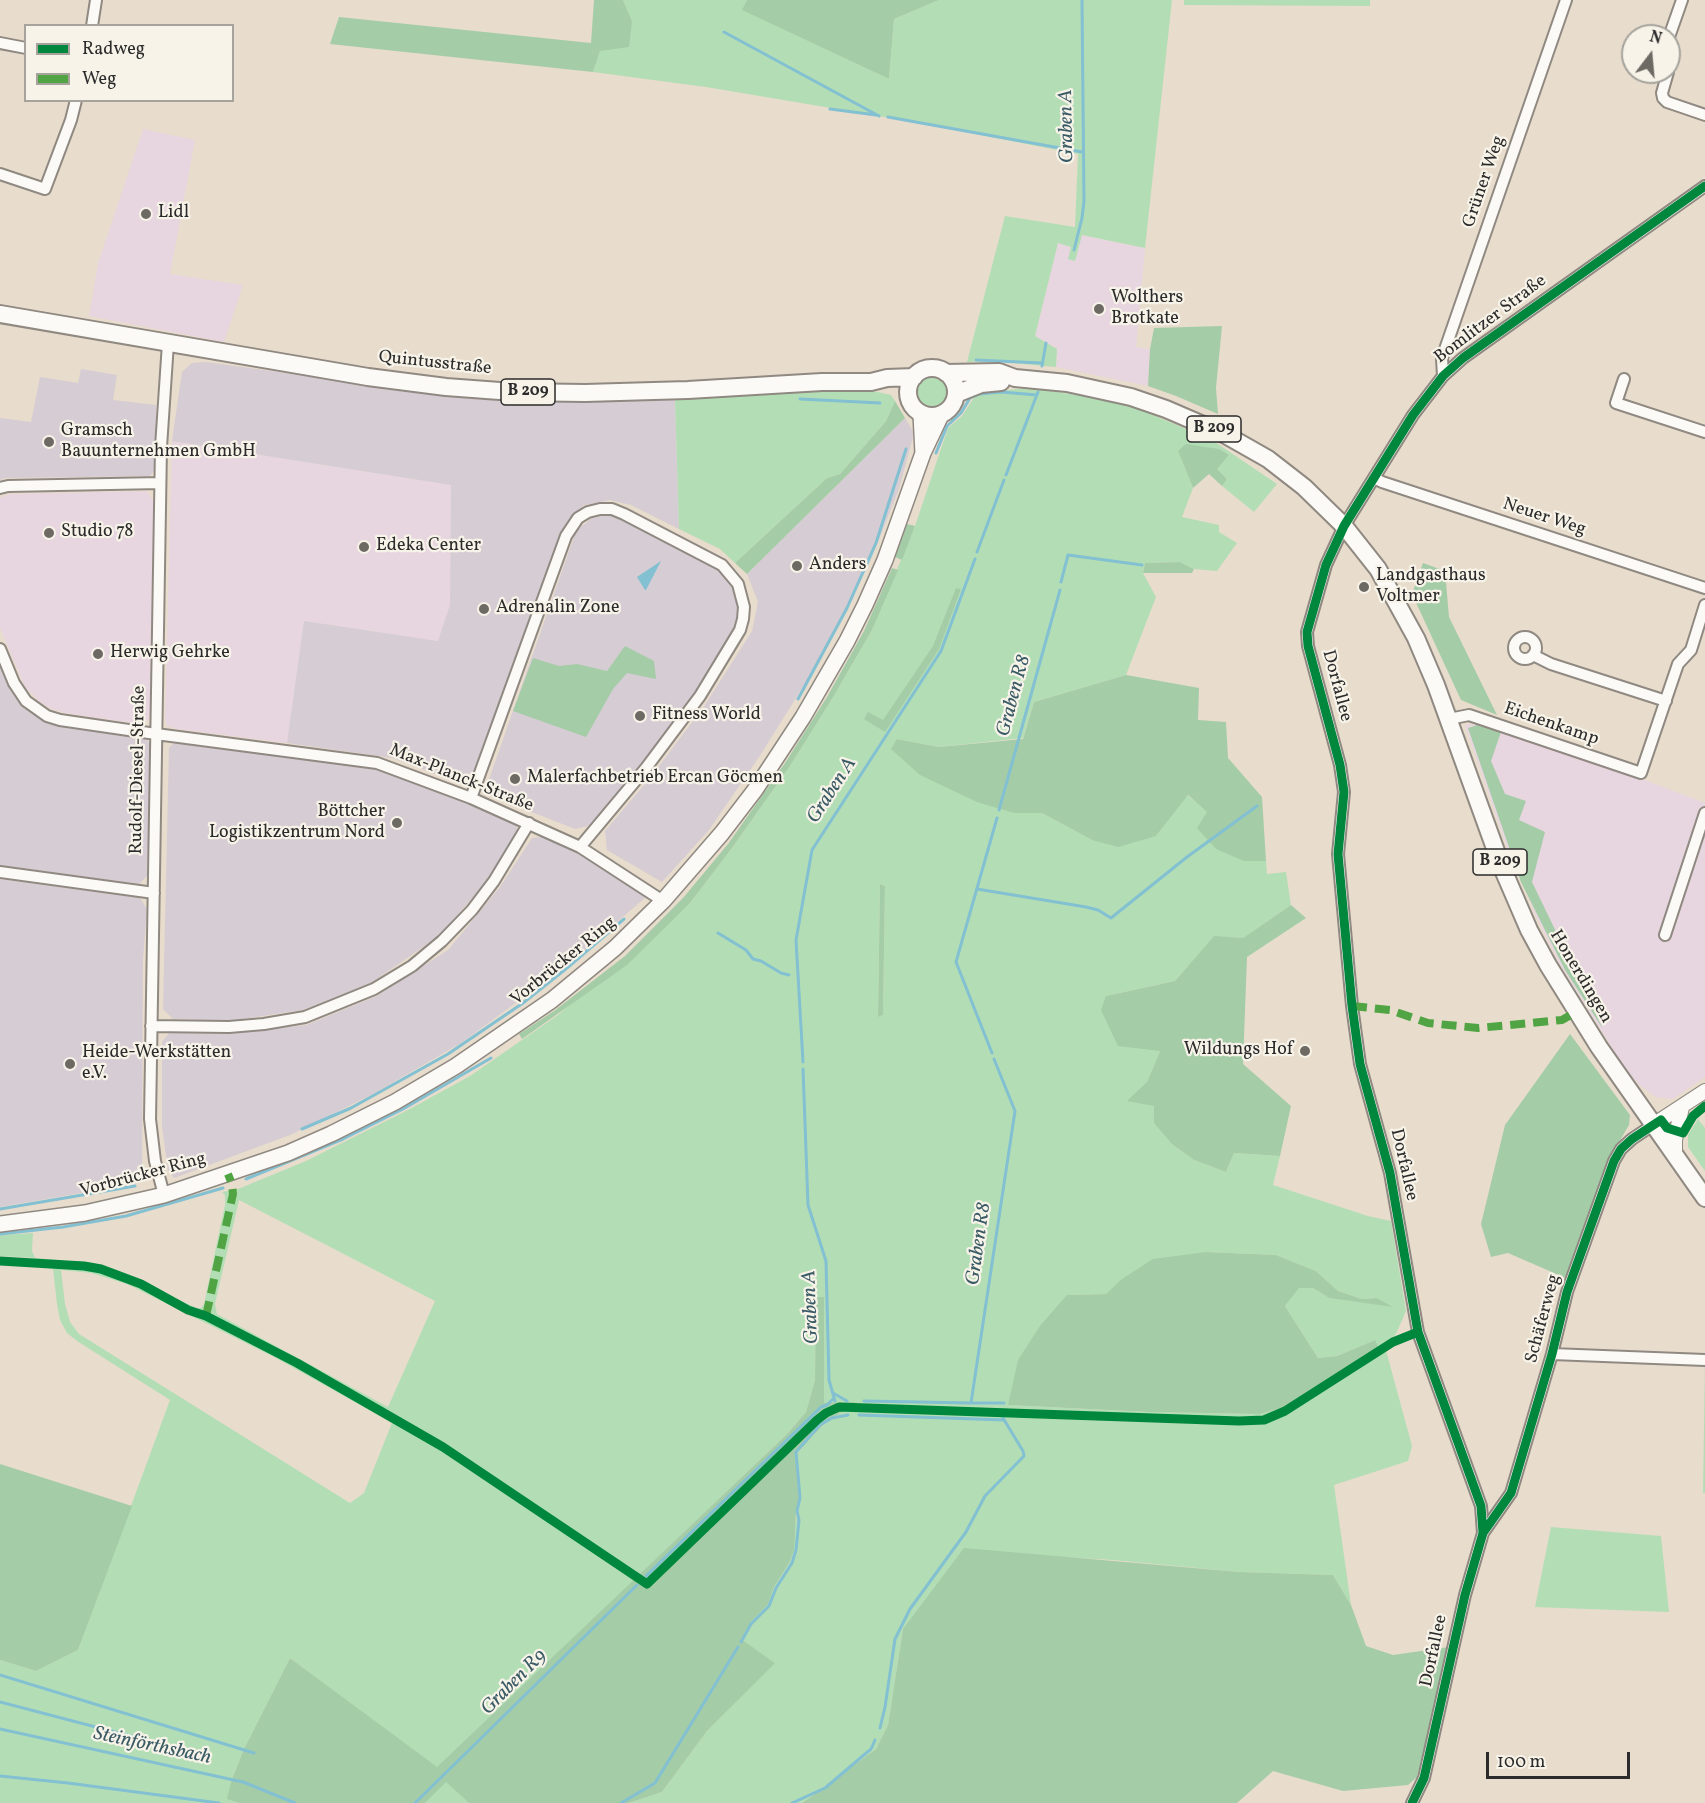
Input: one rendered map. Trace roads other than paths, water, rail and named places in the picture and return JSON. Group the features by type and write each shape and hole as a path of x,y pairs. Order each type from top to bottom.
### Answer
{"main road":[{"name":"Quintusstraße","path":"0,314 368,377 446,387 513,392 596,393 822,382 871,382 914,376"},
{"name":"B 209","path":"914,376 933,368 946,373 999,372 1015,378 1067,383 1131,397 1216,430 1254,450 1316,498 1344,526 1378,569 1408,621 1430,668 1449,719"},
{"path":"914,376 910,382 908,396 913,407 921,414 931,417 940,415 951,406 956,394 954,382 946,373"},
{"name":"B 209","path":"956,394 981,384 1000,383 1015,378"},
{"name":"Quintusstraße","path":"871,382 908,396"},
{"name":"Vorbrücker Ring","path":"921,414 923,453"},
{"name":"Vorbrücker Ring","path":"0,1224 85,1213 164,1195 268,1160 310,1143 395,1102 456,1066 552,1000 615,948 663,901 722,833 780,754 847,641 885,560 923,453 940,415"},
{"name":"Honerdingen","path":"1449,719 1501,865 1529,930 1576,1012 1705,1198"}],"street":[{"path":"92,24 96,0"},
{"name":"Grüner Weg","path":"1443,376 1442,358 1566,0"},
{"path":"1674,24 1682,0"},
{"path":"0,43 24,48"},
{"path":"1665,84 1662,93 1667,102 1705,115"},
{"path":"0,174 45,189 76,102"},
{"name":"Bomlitzer Straße","path":"1344,526 1413,415 1443,376 1463,358 1705,186"},
{"name":"Rudolf-Diesel-Straße","path":"164,1195 155,1161 151,1128 160,483 168,343"},
{"path":"1624,379 1616,403 1705,432"},
{"name":"Neuer Weg","path":"1374,478 1705,588"},
{"path":"0,488 160,483"},
{"path":"471,798 566,536 578,518 588,512 612,509 624,514 722,565 738,584 744,607 743,619 740,630 700,696 646,768 580,847"},
{"name":"Dorfallee","path":"1344,526 1326,565 1307,632 1308,646 1340,765 1344,792 1338,854 1352,1006 1360,1064 1390,1173 1418,1332 1481,1506 1483,1533 1465,1595 1424,1778 1412,1803"},
{"path":"1533,655 1551,664 1666,701 1678,664 1691,650 1705,605"},
{"name":"Max-Planck-Straße","path":"0,650 14,683 26,701 47,716 60,720 156,734 376,763 471,798 580,847 663,901"},
{"name":"Eichenkamp","path":"1449,719 1469,715 1641,773 1666,701"},
{"path":"1665,935 1705,813"},
{"path":"152,1026 229,1027 264,1024 305,1017 374,989 411,966 442,941 472,910 494,881 529,823"},
{"path":"0,872 154,893"},
{"path":"1653,1125 1705,1091"},
{"path":"1675,1156 1675,1140 1682,1107"},
{"name":"Schäferweg","path":"1483,1533 1511,1493 1552,1353 1567,1292 1614,1161 1621,1149 1653,1125"},
{"path":"1552,1353 1705,1360"},
{"path":"1481,1506 1503,1505"}],"water":[{"path":"661,561 646,590 645,590 637,577"}],"waterway":[{"name":"Graben A","path":"1074,250 1084,201 1082,0"},
{"path":"724,32 879,116"},
{"path":"830,109 876,115"},
{"path":"888,117 1082,152"},
{"name":"Graben A","path":"1042,366 1046,343"},
{"path":"976,360 1042,363"},
{"path":"936,453 947,426 961,413 970,398 979,394 1001,392 1037,395"},
{"name":"Graben A","path":"1006,475 1038,392"},
{"path":"800,399 880,403"},
{"path":"798,699 847,608 876,543 906,449"},
{"name":"Graben A","path":"977,552 1004,480"},
{"name":"Graben R8","path":"1061,582 1068,555 1142,565"},
{"name":"Graben A","path":"803,1062 796,940 812,850 941,651 975,559"},
{"name":"Graben R8","path":"999,810 1060,590"},
{"path":"977,889 1086,907 1098,910 1111,918 1187,857 1257,806"},
{"name":"Graben R8","path":"992,1053 956,962 997,818"},
{"path":"302,1129 351,1108 448,1054 523,1003 624,919"},
{"path":"718,933 746,950 753,959 789,975"},
{"path":"246,1179 343,1139 403,1109 491,1058"},
{"name":"Graben R8","path":"994,1059 1015,1111 971,1403 1004,1403"},
{"name":"Graben A","path":"803,1069 808,1205 826,1261 829,1380 835,1401"},
{"path":"0,1209 135,1186"},
{"path":"0,1234 63,1227 126,1216 223,1188"},
{"path":"833,1393 847,1401"},
{"name":"Graben R9","path":"646,1576 821,1407 834,1398"},
{"path":"864,1401 971,1403"},
{"name":"Graben A","path":"741,1642 751,1624 769,1606 776,1588 792,1563 796,1550 799,1520 797,1511 800,1498 796,1452 820,1425 832,1418 848,1415"},
{"path":"859,1415 1004,1420"},
{"name":"Graben R8","path":"880,1728 895,1639 910,1609 966,1532 985,1496 1024,1456 1003,1418"},
{"name":"Graben R9","path":"415,1803 637,1585"},
{"name":"Graben A","path":"621,1803 655,1783 738,1647"},
{"path":"0,1675 254,1753"},
{"path":"0,1702 199,1754"},
{"name":"Steinförthsbach","path":"0,1729 243,1782 295,1803"},
{"name":"Graben R8","path":"792,1803 825,1788 871,1749 875,1740"},
{"path":"0,1776 219,1803"}],"place":[{"name":"Lidl","path":"146,214"},
{"name":"Wolthers Brotkate","path":"1099,309"},
{"name":"Gramsch Bauunternehmen GmbH","path":"49,442"},
{"name":"Studio 78","path":"49,533"},
{"name":"Edeka Center","path":"364,547"},
{"name":"Anders","path":"797,566"},
{"name":"Landgasthaus Voltmer","path":"1364,587"},
{"name":"Adrenalin Zone","path":"484,609"},
{"name":"Herwig Gehrke","path":"98,654"},
{"name":"Fitness World","path":"640,716"},
{"name":"Malerfachbetrieb Ercan Göcmen","path":"515,779"},
{"name":"Böttcher Logistikzentrum Nord","path":"397,823"},
{"name":"Wildungs Hof","path":"1305,1051"},
{"name":"Heide-Werkstätten e.V.","path":"70,1064"}]}
